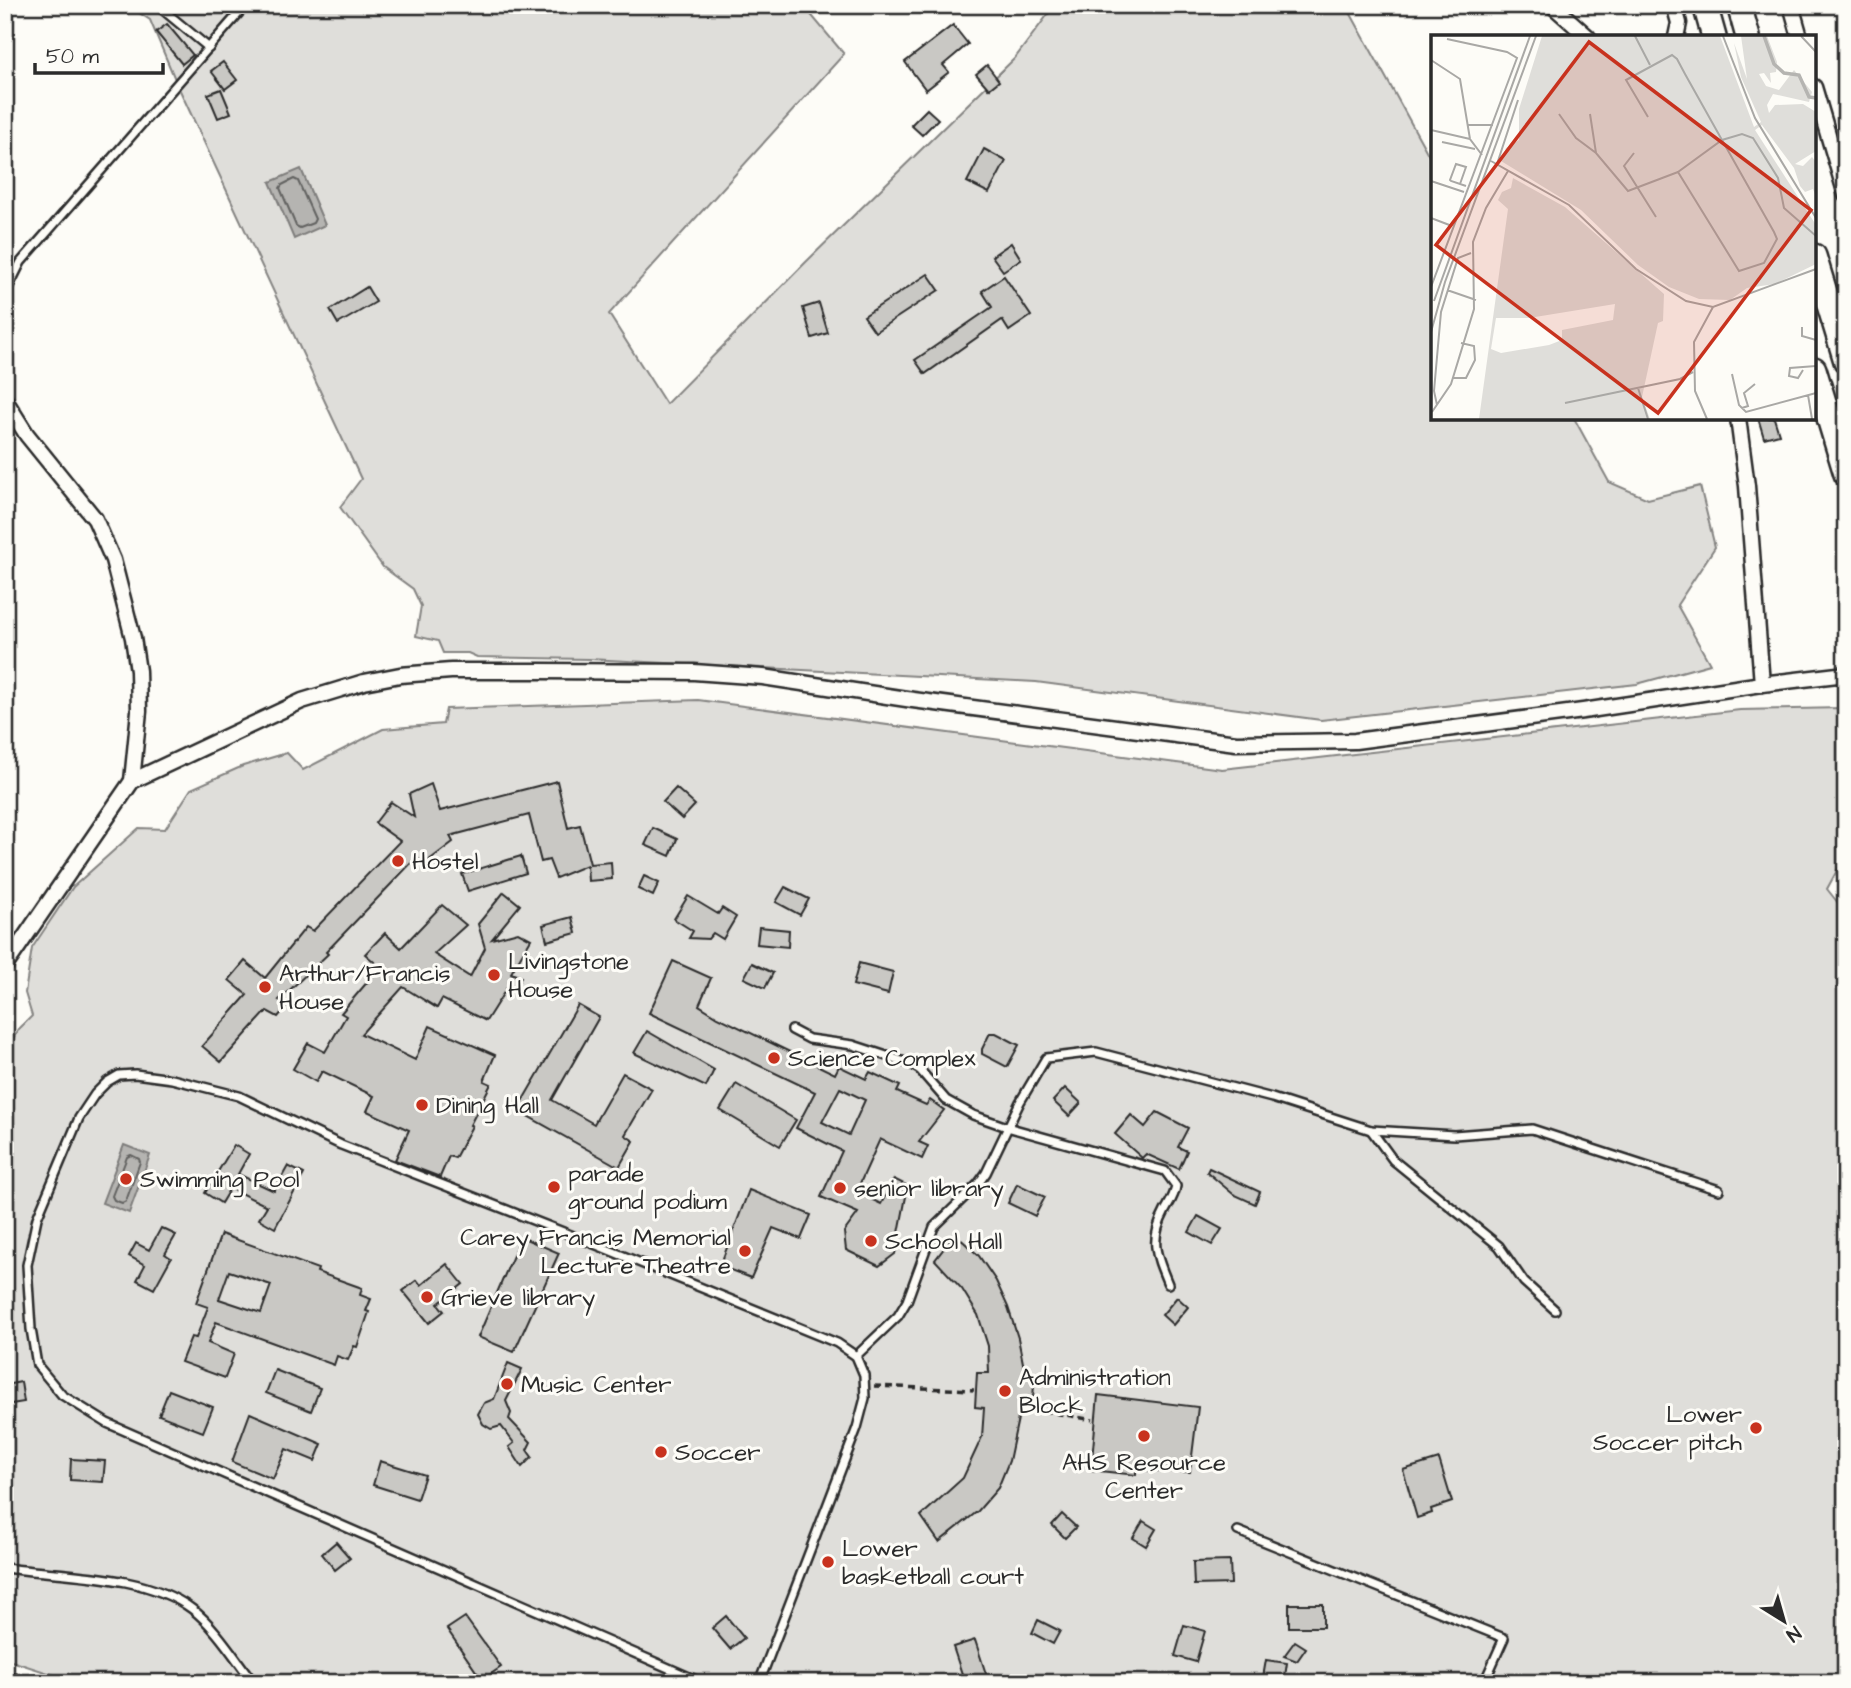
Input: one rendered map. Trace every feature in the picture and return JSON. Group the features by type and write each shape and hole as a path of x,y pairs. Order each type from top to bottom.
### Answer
{"highway":[{"path":"1705,5 1713,35"},
{"path":"1739,5 1747,35"},
{"path":"1816,263 1846,361"},
{"path":"1816,376 1846,474"}],"main road":[{"path":"5,1681 11,1683"}],"street":[{"path":"1552,5 1586,35"},
{"path":"1674,5 1679,23 1676,35"},
{"path":"1791,5 1799,35"},
{"path":"1816,93 1842,166 1846,195"},
{"path":"5,400 27,435 95,519 113,560 133,638 138,671 139,710 132,781 5,966"},
{"path":"1738,420 1747,486 1762,684"},
{"path":"132,781 302,701 364,681 451,671 694,672 763,677 940,704 1236,743 1355,741 1846,674"}],"lane":[{"path":"157,5 209,48"},
{"path":"5,294 21,262 246,5"},
{"path":"792,1030 809,1039 853,1045 911,1064 920,1070 946,1100 972,1115 1165,1171 1176,1185 1175,1193 1163,1213 1154,1240 1156,1254 1168,1284"},
{"path":"856,1356 898,1316 907,1301 933,1227 986,1173 1020,1102 1046,1058 1096,1052 1272,1098 1371,1130 1454,1135 1532,1129 1719,1191"},
{"path":"703,1683 107,1423 62,1395 37,1365 31,1329 27,1265 37,1218 79,1118 95,1094 119,1075 135,1074 172,1079 239,1096 341,1145 732,1299 837,1343 856,1356 864,1375 865,1398 857,1428 759,1683"},
{"path":"1371,1130 1392,1160 1499,1247 1524,1282 1555,1310"},
{"path":"1238,1531 1504,1637 1485,1683"},
{"path":"5,1568 99,1578 149,1587 173,1597 194,1610 254,1683"}],"path":[{"path":"864,1385 974,1390"},
{"path":"1032,1409 1093,1420"}],"shaded area":[{"path":"127,5 803,5 844,54 609,314 666,404 806,262 1015,58 1055,5 1346,5 1431,159 1431,420 1575,420 1609,482 1648,499 1700,486 1715,547 1677,605 1710,664 1637,684 1321,720 1036,682 589,659 477,657 468,653 443,653 438,641 416,636 421,606 413,589 383,567 340,507 361,479 177,84 150,20"},
{"path":"698,700 1222,769 1740,710 1842,708 1846,722 1846,854 1827,889 1846,913 1846,1683 79,1683 5,1659 5,1051 19,1029 32,1016 25,993 32,948 73,887 139,828 165,829 191,789 243,766 287,753 303,770 383,729 443,724 446,709"}],"water":[{"path":"301,169 325,225 294,239 270,182"},
{"name":"Swimming Pool","path":"124,1145 150,1155 129,1213 102,1203"}],"building":[{"path":"167,24 193,55 182,64 156,32"},
{"path":"953,25 968,44 943,65 949,72 926,90 905,62"},
{"path":"223,62 237,80 225,89 211,71"},
{"path":"987,65 999,81 989,89 976,74"},
{"path":"221,89 231,113 218,118 208,94"},
{"path":"927,109 938,119 922,135 911,125"},
{"path":"984,149 1006,161 989,193 967,182"},
{"path":"1011,243 1021,259 1003,271 992,256"},
{"path":"928,274 939,290 875,332 864,316"},
{"path":"1004,276 1031,316 1009,331 1002,320 925,374 915,360 992,307 982,291"},
{"path":"367,287 376,302 338,324 330,310"},
{"path":"819,303 828,333 812,338 803,308"},
{"path":"1759,420 1775,420 1779,434 1764,438"},
{"path":"557,781 568,828 580,825 590,864 611,862 612,879 588,881 587,865 556,878 549,860 541,862 529,815 450,836 453,842 424,864 417,857 326,952 328,954 279,1000 288,1005 278,1017 267,1011 221,1062 202,1046 247,995 229,980 245,961 265,978 306,927 313,931 400,841 375,823 391,802 414,817 409,794 431,784 440,811"},
{"path":"676,788 695,805 682,819 663,802"},
{"path":"653,828 677,839 670,856 645,845"},
{"path":"521,856 526,873 468,891 462,874"},
{"path":"644,876 659,883 653,896 638,889"},
{"path":"785,887 809,899 800,915 776,902"},
{"path":"504,892 520,905 492,939 518,932 531,939 511,973 521,977 516,990 508,986 486,1021 442,999 437,1008 403,987 361,1034 415,1060 430,1026 495,1055 484,1081 491,1084 455,1158 449,1156 440,1177 395,1160 409,1130 367,1111 374,1096 322,1071 316,1082 293,1069 308,1043 325,1052 346,1016 341,1013 380,967 365,954 385,933 401,948 442,905 466,925 434,954 470,977 485,948 478,924"},
{"path":"688,896 718,914 722,908 736,917 723,939 713,933 708,939 689,938 693,931 674,919"},
{"path":"572,917 576,933 547,941 543,925"},
{"path":"759,927 789,930 788,947 757,944"},
{"path":"673,961 711,978 699,1005 718,1017 835,1074 839,1066 866,1079 870,1072 900,1086 897,1092 926,1105 930,1100 944,1110 919,1142 928,1146 922,1159 880,1139 856,1192 881,1204 894,1179 908,1186 895,1254 879,1266 846,1250 844,1232 858,1213 821,1197 842,1151 796,1128 815,1092 649,1013","holes":["840,1088 865,1100 849,1135 822,1122"]},
{"path":"752,963 773,973 765,988 744,978"},
{"path":"859,963 893,972 888,994 853,985"},
{"path":"578,1005 599,1017 552,1100 594,1124 623,1073 652,1089 625,1135 634,1141 619,1167 517,1110"},
{"path":"647,1031 714,1070 706,1087 634,1053"},
{"path":"990,1033 996,1033 1019,1045 1007,1067 982,1054"},
{"path":"736,1084 796,1120 780,1146 720,1110"},
{"path":"1065,1088 1081,1103 1069,1116 1053,1101"},
{"path":"1157,1112 1188,1128 1178,1147 1187,1151 1179,1169 1146,1154 1142,1158 1115,1134 1131,1115 1145,1127"},
{"path":"234,1145 249,1154 238,1174 274,1191 288,1166 304,1174 275,1228 259,1219 267,1206 230,1188 221,1203 205,1193"},
{"path":"1209,1168 1260,1192 1255,1204 1233,1194 1207,1172"},
{"path":"1017,1184 1045,1197 1035,1216 1008,1203"},
{"path":"749,1190 811,1215 801,1239 773,1228 751,1278 720,1266"},
{"path":"1198,1216 1222,1229 1212,1245 1189,1232"},
{"path":"161,1228 176,1235 165,1254 171,1258 154,1289 137,1280 145,1265 129,1256 136,1243 149,1250"},
{"path":"221,1234 362,1288 360,1295 371,1299 357,1347 354,1346 348,1360 337,1356 334,1365 216,1322 208,1343 234,1354 225,1378 181,1362 191,1337 196,1338 208,1307 196,1303","holes":["229,1271 271,1285 261,1313 219,1299"]},
{"name":"Administration Block","path":"955,1234 979,1256 996,1281 1018,1338 1025,1373 1035,1374 1032,1409 1020,1409 1009,1461 998,1488 978,1511 939,1542 921,1516 963,1478 982,1437 984,1408 975,1407 977,1373 989,1373 988,1346 978,1315 962,1289 935,1260"},
{"path":"521,1237 559,1253 514,1352 478,1337"},
{"name":"Grieve library","path":"447,1264 463,1284 438,1304 444,1311 429,1323 403,1291 417,1280 421,1285"},
{"path":"1177,1297 1188,1307 1173,1325 1162,1315"},
{"name":"Music Center","path":"508,1363 522,1369 506,1401 511,1413 509,1419 531,1442 527,1450 532,1457 522,1467 509,1447 514,1443 501,1426 491,1429 483,1424 478,1414 484,1403 494,1399"},
{"path":"275,1370 320,1388 311,1411 266,1393"},
{"path":"21,1382 24,1402 5,1405 5,1385"},
{"path":"169,1390 213,1407 203,1432 159,1415"},
{"name":"AHS Resource Center","path":"1098,1395 1198,1407 1190,1472 1136,1470 1136,1475 1091,1470"},
{"path":"250,1413 322,1444 315,1461 286,1449 273,1479 232,1462"},
{"path":"71,1459 105,1461 103,1482 70,1480"},
{"path":"1439,1459 1452,1502 1431,1509 1432,1513 1417,1518 1403,1470"},
{"path":"380,1461 425,1475 417,1499 373,1485"},
{"path":"1062,1514 1076,1527 1065,1538 1052,1525"},
{"path":"1143,1521 1156,1529 1146,1546 1133,1538"},
{"path":"336,1542 350,1558 335,1570 322,1554"},
{"path":"1230,1561 1231,1584 1194,1585 1193,1562"},
{"path":"1289,1604 1323,1604 1323,1627 1289,1627"},
{"path":"726,1616 744,1638 730,1649 712,1628"},
{"path":"465,1617 501,1667 482,1680 447,1629"},
{"path":"1038,1620 1060,1631 1053,1644 1032,1633"},
{"path":"1184,1625 1205,1631 1196,1662 1175,1656"},
{"path":"975,1640 987,1677 965,1683 953,1647"},
{"path":"1295,1641 1306,1648 1297,1661 1284,1656"},
{"path":"1266,1660 1287,1663 1284,1683 1262,1683"}],"place":[{"name":"Hostel","path":"398,861"},
{"name":"Livingstone House","path":"494,975"},
{"name":"Arthur/Francis House","path":"265,987"},
{"name":"Science Complex","path":"774,1058"},
{"name":"Dining Hall","path":"422,1105"},
{"name":"Swimming Pool","path":"126,1179"},
{"name":"parade ground podium","path":"554,1187"},
{"name":"senior library","path":"840,1188"},
{"name":"School Hall","path":"871,1241"},
{"name":"Carey Francis Memorial Lecture Theatre","path":"745,1251"},
{"name":"Grieve library","path":"427,1297"},
{"name":"Music Center","path":"507,1384"},
{"name":"Administration Block","path":"1005,1391"},
{"name":"Lower Soccer pitch","path":"1756,1428"},
{"name":"AHS Resource Center","path":"1144,1436"},
{"name":"Soccer","path":"661,1452"},
{"name":"Lower basketball court","path":"828,1562"}]}
